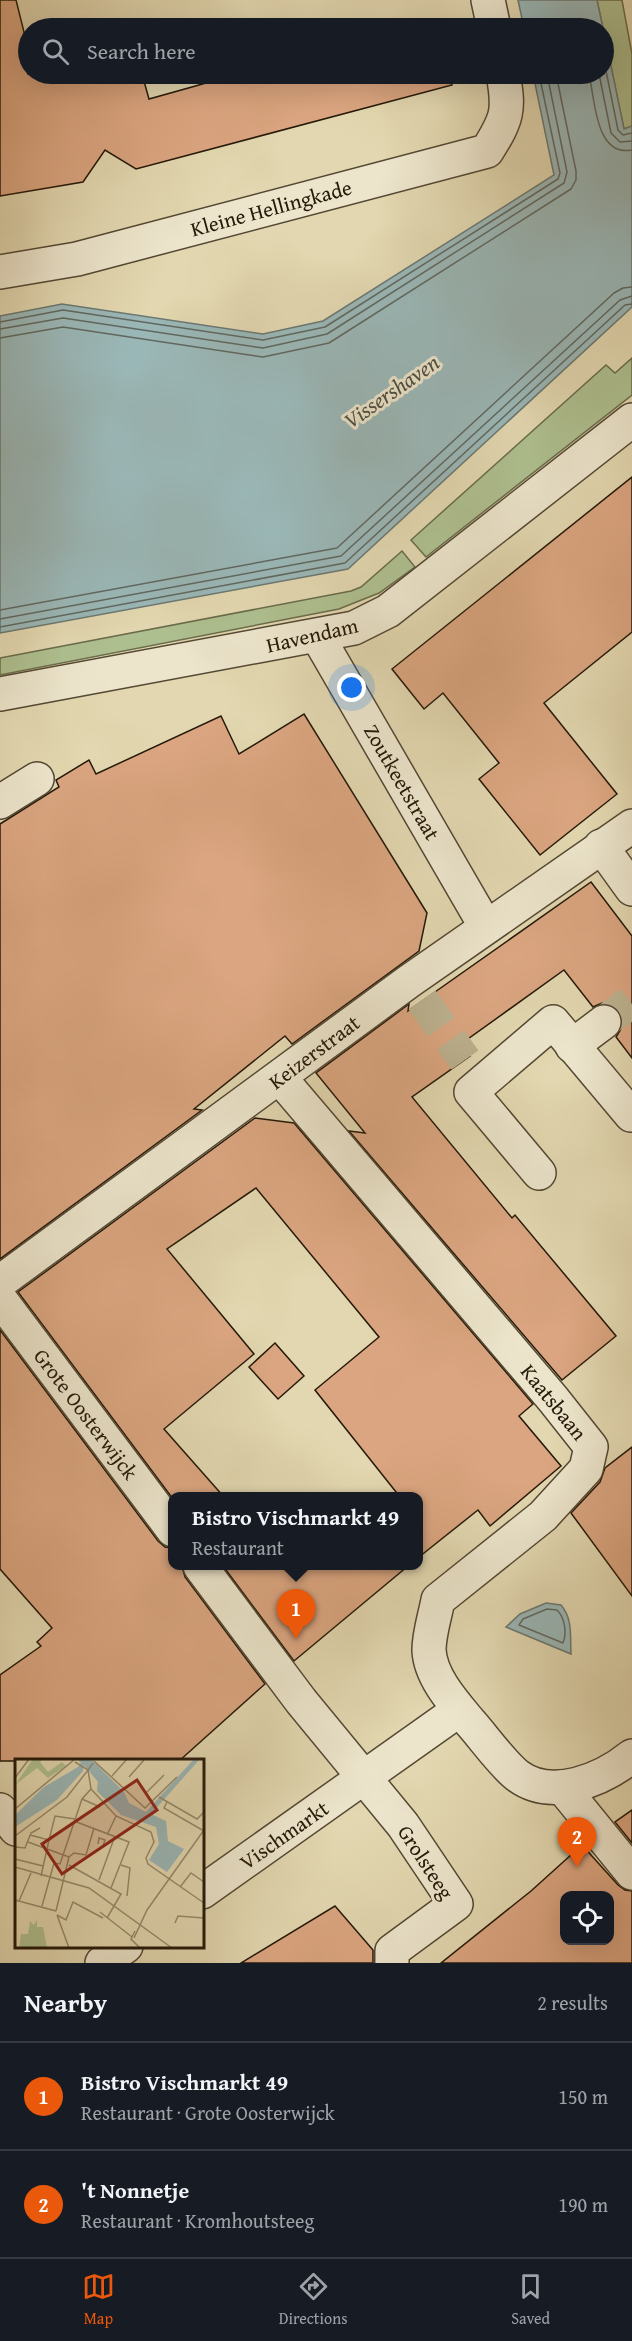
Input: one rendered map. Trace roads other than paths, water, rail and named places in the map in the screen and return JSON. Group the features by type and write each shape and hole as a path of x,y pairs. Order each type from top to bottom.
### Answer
{"street":[{"path":"488,0 492,18"},
{"name":"Kleine Hellingkade","path":"0,272 77,259 487,151 504,123 506,87"},
{"name":"Havendam","path":"0,694 318,637 354,628 388,611 632,420"},
{"name":"Zoutkeetstraat","path":"318,637 486,927"},
{"path":"0,802 37,779"},
{"name":"Keizerstraat","path":"0,1282 176,1151 280,1078 415,991 486,927 632,826"},
{"path":"601,846 632,889"},
{"path":"540,1173 471,1092 473,1071 553,1022 631,1115"},
{"path":"572,1046 604,1022"},
{"name":"Kaatsbaan","path":"280,1078 554,1399 591,1447 586,1469 543,1516 438,1600 429,1650 438,1681 459,1710 517,1775 532,1784 562,1787 591,1781 632,1756"},
{"name":"Grote Oosterwijck","path":"0,1299 168,1523"},
{"path":"203,1570 302,1701 366,1777"},
{"name":"Vischmarkt","path":"204,1892 459,1710"},
{"name":"Grolsteeg","path":"366,1777 403,1825 456,1904 392,1951 392,1963"},
{"path":"562,1787 632,1873"},
{"path":"0,1810 15,1829"},
{"path":"0,1844 15,1831"}],"water":[{"path":"518,0 597,0 601,18 522,18"},
{"name":"Vissershaven","path":"614,80 624,129 632,126 632,307 348,569 0,633 0,316 62,304 263,334 323,321 554,175 535,84 614,84"},
{"path":"546,1603 561,1605 565,1610 570,1628 571,1654 506,1627 520,1614"}],"tunnel":[{"path":"422,1000 465,1060"},
{"path":"604,1022 632,1001"}],"place":[{"name":"Bistro Vischmarkt 49","path":"296,1639"},
{"name":"'t Nonnetje","path":"577,1867"}]}
